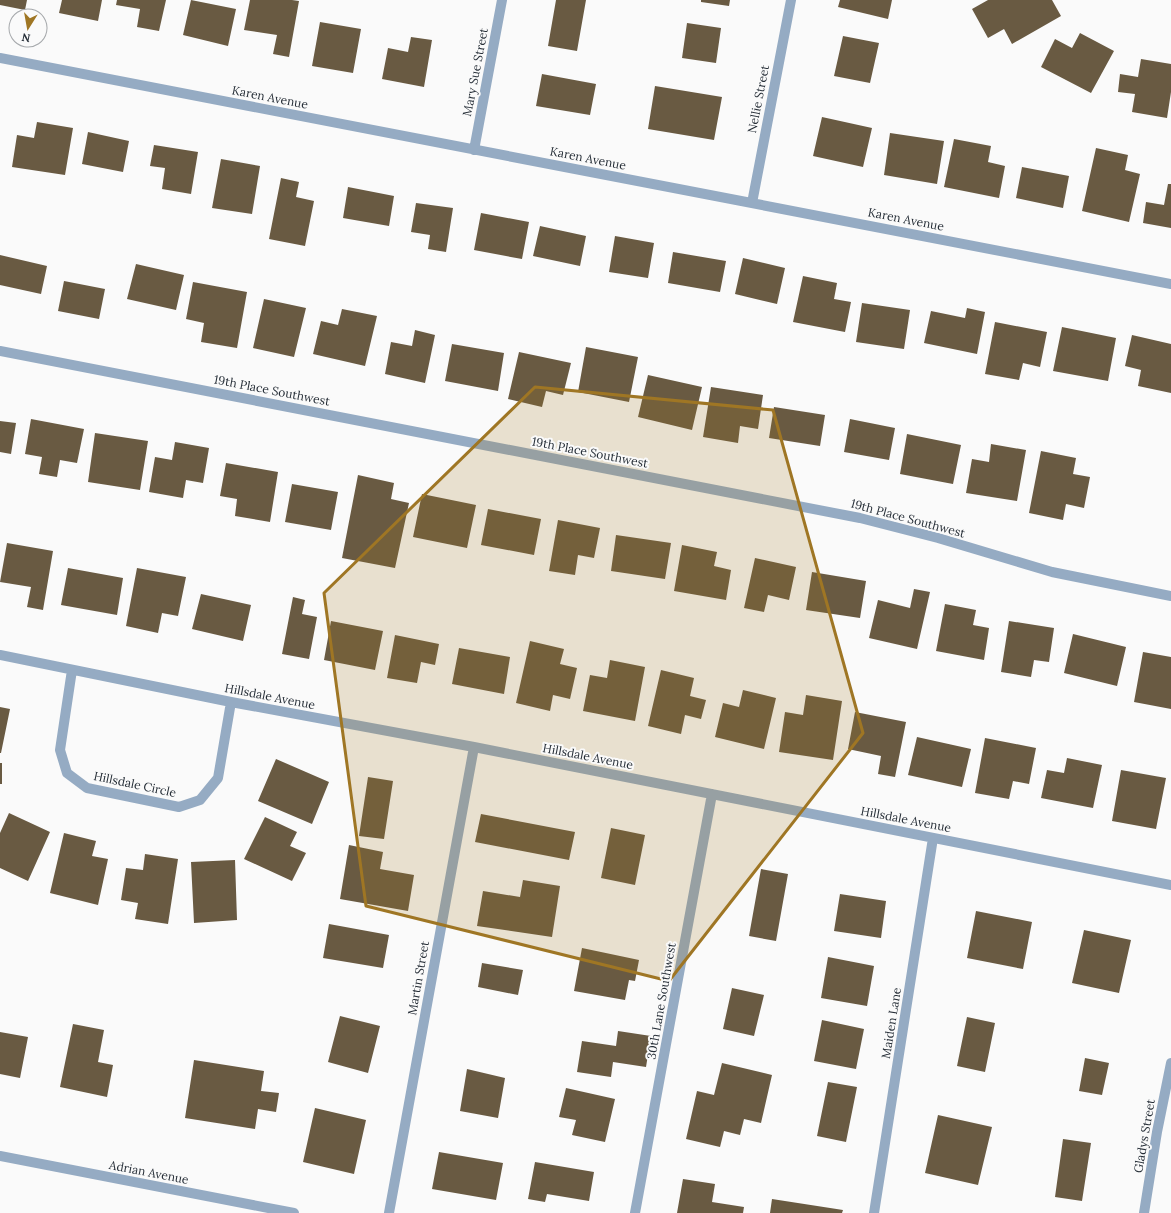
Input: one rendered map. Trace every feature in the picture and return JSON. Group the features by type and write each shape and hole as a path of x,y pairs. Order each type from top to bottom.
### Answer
{"street":[{"name":"Mary Sue Street","path":"474,150 502,0"},
{"name":"Nellie Street","path":"752,203 790,0"},
{"name":"Karen Avenue","path":"0,58 1171,284"},
{"name":"19th Place Southwest","path":"0,351 860,518 938,538 1052,572 1171,596"},
{"name":"Hillsdale Avenue","path":"0,655 231,702 474,747 1171,885"},
{"name":"Hillsdale Circle","path":"72,670 60,750 67,773 87,788 179,807 200,800 218,778 231,702"},
{"name":"Martin Street","path":"389,1213 474,747"},
{"name":"30th Lane Southwest","path":"635,1213 712,794"},
{"name":"Maiden Lane","path":"874,1213 933,838"},
{"name":"Gladys Street","path":"1144,1213 1157,1132 1171,1063"},
{"name":"Adrian Avenue","path":"0,1156 294,1213"}],"highlighted area":[{"path":"535,387 773,410 863,733 669,981 366,906 324,593"}],"building":[{"path":"0,0 27,0 25,8 15,8 0,5"},
{"path":"62,0 102,0 98,21 59,13"},
{"path":"117,0 166,0 159,31 137,27 140,9 116,5"},
{"path":"191,0 236,9 228,46 183,35"},
{"path":"250,0 299,1 289,57 273,54 277,35 244,30"},
{"path":"556,0 586,0 577,51 548,46"},
{"path":"701,0 730,0 729,6 701,2"},
{"path":"840,0 892,0 888,19 838,7"},
{"path":"988,0 1052,0 1061,16 1012,44 1004,29 988,38 972,9"},
{"path":"320,22 361,29 353,73 312,66"},
{"path":"687,23 721,28 716,63 682,58"},
{"path":"1080,33 1114,51 1091,93 1041,67 1055,39 1072,48"},
{"path":"843,36 879,43 870,83 834,76"},
{"path":"411,37 432,40 424,87 382,79 388,48 408,52"},
{"path":"1141,59 1171,64 1171,92 1167,118 1132,112 1135,94 1118,92 1120,74 1138,77"},
{"path":"542,74 596,84 590,115 536,106"},
{"path":"655,86 722,97 714,140 648,129"},
{"path":"822,117 872,128 863,167 813,156"},
{"path":"37,122 73,128 65,175 12,167 17,135 34,138"},
{"path":"88,132 129,141 123,172 82,164"},
{"path":"890,133 944,141 937,184 884,175"},
{"path":"954,139 991,146 988,162 1005,166 999,198 944,187"},
{"path":"154,145 198,152 191,194 162,189 165,168 150,166"},
{"path":"1096,148 1128,155 1125,170 1140,174 1129,222 1082,211"},
{"path":"221,159 260,166 252,214 212,208"},
{"path":"1022,167 1069,176 1063,208 1016,198"},
{"path":"281,178 299,182 296,197 314,201 305,246 269,239"},
{"path":"1168,184 1171,184 1171,228 1143,223 1146,202 1164,205"},
{"path":"348,187 394,196 389,226 343,218"},
{"path":"416,203 453,208 446,252 428,249 430,235 411,232"},
{"path":"481,213 529,222 522,259 474,250"},
{"path":"540,226 586,236 580,266 533,256"},
{"path":"615,236 654,243 648,278 609,272"},
{"path":"673,252 726,261 720,292 668,283"},
{"path":"0,255 47,266 41,294 0,285"},
{"path":"743,258 785,268 777,304 735,294"},
{"path":"136,264 184,275 176,310 127,299"},
{"path":"803,276 837,283 834,299 851,302 845,332 793,322"},
{"path":"64,281 105,289 99,319 58,311"},
{"path":"193,282 247,292 237,348 201,342 204,323 186,319"},
{"path":"264,299 306,308 294,357 253,348"},
{"path":"862,303 910,310 904,349 856,342"},
{"path":"967,308 985,312 977,354 924,343 931,311 965,318"},
{"path":"342,309 377,316 365,366 313,354 321,321 338,325"},
{"path":"995,322 1047,332 1040,367 1023,363 1019,380 985,374"},
{"path":"1062,327 1116,338 1108,381 1053,371"},
{"path":"415,330 435,335 425,383 385,374 391,342 412,346"},
{"path":"1132,335 1171,344 1171,393 1138,386 1141,370 1125,366"},
{"path":"452,344 504,353 498,391 445,381"},
{"path":"586,347 638,357 629,402 578,392"},
{"path":"519,352 571,363 563,395 546,391 542,407 508,399"},
{"path":"648,375 702,387 692,430 638,417"},
{"path":"711,387 763,395 758,429 740,426 738,443 703,437"},
{"path":"774,407 825,415 820,446 769,438"},
{"path":"31,419 84,429 77,463 60,460 57,477 39,474 42,457 25,454"},
{"path":"850,419 895,428 889,460 844,452"},
{"path":"0,421 16,423 11,454 0,452"},
{"path":"95,433 148,441 140,490 88,482"},
{"path":"907,434 961,445 953,484 900,474"},
{"path":"175,442 209,448 203,483 186,480 183,498 149,492 155,457 172,460"},
{"path":"991,444 1026,450 1017,501 966,493 972,459 989,462"},
{"path":"1041,451 1076,458 1073,474 1090,477 1084,508 1066,504 1063,520 1029,513"},
{"path":"226,463 278,472 270,522 235,516 237,499 220,496"},
{"path":"358,475 394,483 391,499 409,503 395,568 342,558"},
{"path":"292,484 338,492 331,530 285,522"},
{"path":"422,494 476,505 467,548 413,537"},
{"path":"488,509 541,519 534,555 481,545"},
{"path":"558,520 600,528 594,558 578,555 575,575 549,571"},
{"path":"616,535 671,543 665,579 611,571"},
{"path":"7,543 53,551 43,610 27,607 31,587 0,582"},
{"path":"682,545 717,552 714,566 731,570 726,600 674,591"},
{"path":"755,558 796,567 789,600 768,595 764,612 744,608"},
{"path":"68,568 123,578 117,615 61,605"},
{"path":"137,568 186,577 178,616 162,613 158,633 126,626"},
{"path":"812,572 866,581 860,618 806,610"},
{"path":"914,589 930,592 917,649 869,638 878,600 910,608"},
{"path":"201,594 251,605 243,641 192,629"},
{"path":"293,597 305,600 302,614 317,617 309,659 282,654"},
{"path":"945,604 976,610 973,625 989,628 984,660 936,651"},
{"path":"331,621 383,631 375,670 324,660"},
{"path":"1009,621 1054,628 1049,662 1034,660 1031,677 1001,672"},
{"path":"1073,634 1126,647 1117,686 1064,673"},
{"path":"395,635 439,644 435,665 421,662 417,683 387,678"},
{"path":"530,641 564,649 560,664 577,668 570,699 553,695 550,711 516,703"},
{"path":"459,648 510,657 504,694 452,684"},
{"path":"1143,652 1171,657 1171,709 1134,702"},
{"path":"610,660 645,667 635,721 583,711 590,675 607,678"},
{"path":"661,670 694,678 690,696 706,700 701,719 685,715 681,734 648,726"},
{"path":"743,690 776,698 764,749 715,737 723,703 739,707"},
{"path":"806,695 842,701 833,760 779,752 785,712 803,715"},
{"path":"0,707 10,709 1,753 0,753"},
{"path":"855,712 906,722 895,777 878,774 881,756 848,749"},
{"path":"917,737 971,749 962,787 908,775"},
{"path":"985,738 1036,748 1029,784 1013,781 1009,799 975,793"},
{"path":"1067,758 1102,765 1093,808 1041,798 1047,770 1064,773"},
{"path":"276,759 329,782 312,824 258,801"},
{"path":"0,763 2,763 2,784 0,784"},
{"path":"1121,770 1166,778 1156,829 1112,821"},
{"path":"368,777 393,781 384,839 359,836"},
{"path":"9,813 50,832 28,881 0,868 0,833"},
{"path":"481,814 575,832 569,860 475,842"},
{"path":"265,817 297,832 290,846 306,853 292,881 244,859"},
{"path":"611,828 645,835 635,885 601,878"},
{"path":"64,833 96,841 92,856 108,859 98,905 50,893"},
{"path":"349,845 383,852 380,869 414,875 408,911 340,899"},
{"path":"145,854 178,859 168,924 135,919 138,903 121,900 126,868 143,870"},
{"path":"235,860 237,920 194,923 191,862"},
{"path":"761,869 788,874 776,941 749,936"},
{"path":"523,880 560,886 552,937 477,926 483,891 520,897"},
{"path":"840,894 886,901 881,938 834,931"},
{"path":"976,911 1032,922 1023,969 967,958"},
{"path":"329,924 389,935 383,968 323,958"},
{"path":"1084,930 1131,940 1119,993 1072,983"},
{"path":"582,948 639,960 635,981 629,980 625,1000 574,991"},
{"path":"828,957 874,966 867,1006 821,998"},
{"path":"482,963 523,970 518,995 478,987"},
{"path":"732,988 764,995 754,1036 723,1029"},
{"path":"340,1016 380,1026 368,1073 328,1062"},
{"path":"967,1017 995,1023 985,1072 957,1066"},
{"path":"822,1020 864,1029 856,1069 814,1061"},
{"path":"73,1024 104,1030 98,1062 113,1065 107,1097 60,1087"},
{"path":"618,1031 651,1036 646,1067 613,1062 611,1077 577,1072 582,1041 616,1046"},
{"path":"0,1032 28,1037 20,1078 0,1074"},
{"path":"1085,1058 1109,1063 1102,1095 1079,1091"},
{"path":"194,1060 264,1071 261,1091 279,1093 276,1112 258,1109 255,1129 185,1118"},
{"path":"722,1063 772,1075 761,1123 744,1119 740,1135 724,1131 720,1147 686,1139 697,1091 714,1095"},
{"path":"467,1069 505,1078 498,1118 460,1111"},
{"path":"828,1082 857,1087 846,1142 817,1136"},
{"path":"566,1088 615,1099 605,1142 572,1135 576,1120 559,1117"},
{"path":"315,1108 366,1120 354,1174 303,1162"},
{"path":"938,1115 992,1127 978,1185 925,1173"},
{"path":"1063,1139 1091,1143 1082,1201 1055,1197"},
{"path":"439,1152 503,1163 496,1200 432,1189"},
{"path":"535,1162 594,1172 589,1201 547,1194 545,1202 528,1199"},
{"path":"683,1179 715,1184 712,1202 744,1207 743,1213 677,1213"},
{"path":"772,1199 843,1210 842,1213 770,1213"}]}
